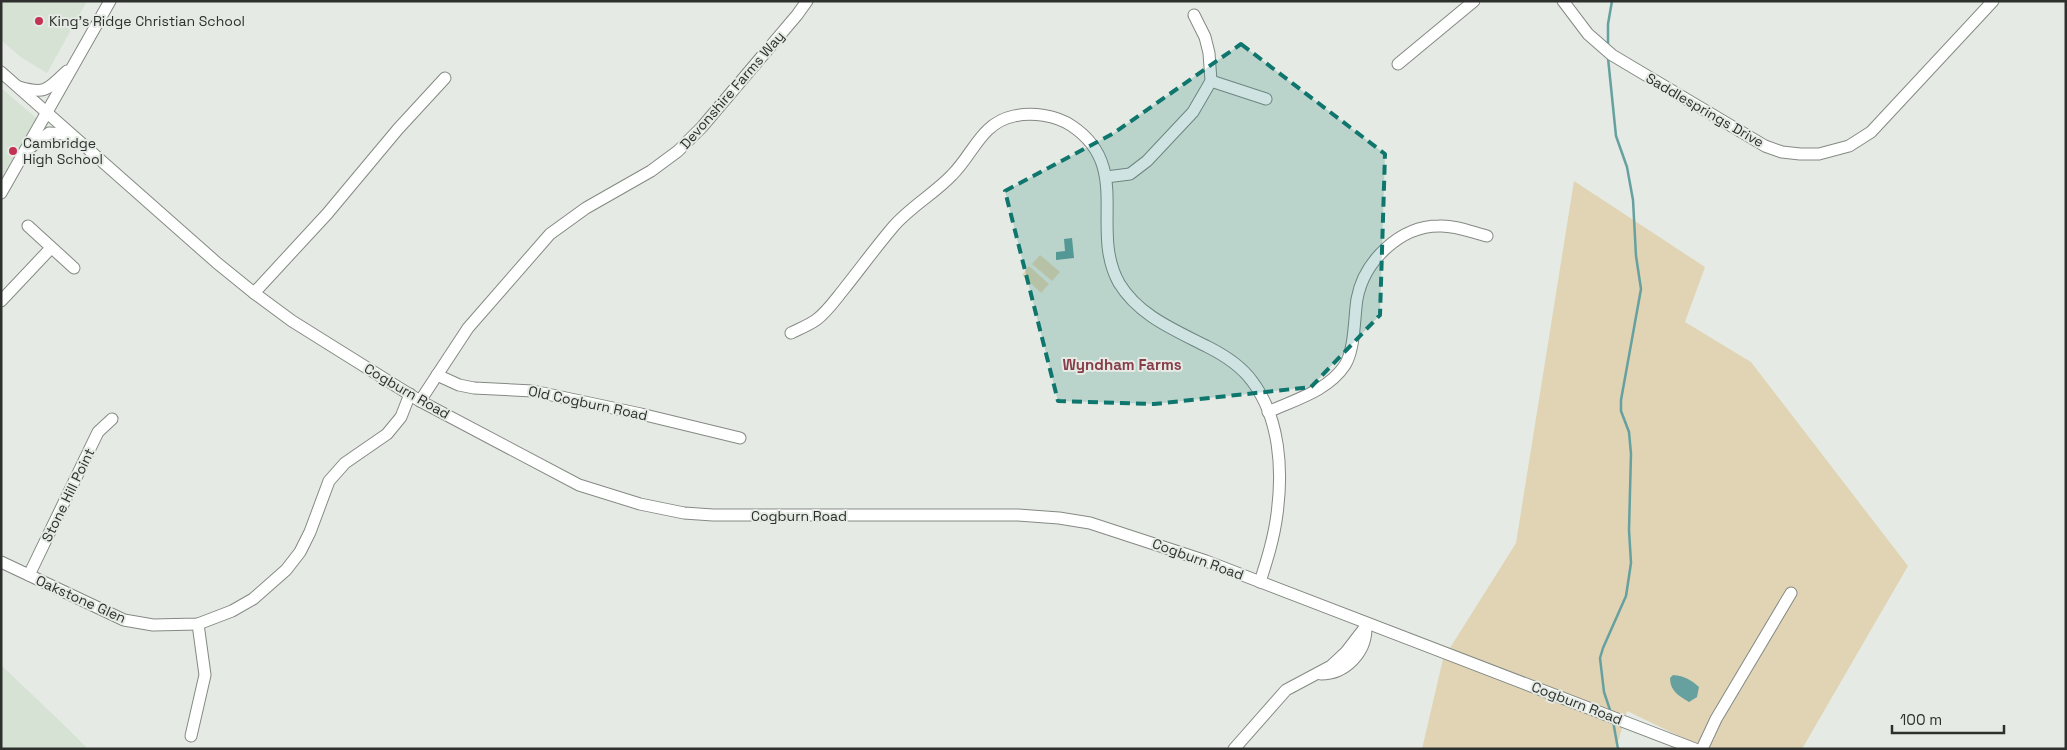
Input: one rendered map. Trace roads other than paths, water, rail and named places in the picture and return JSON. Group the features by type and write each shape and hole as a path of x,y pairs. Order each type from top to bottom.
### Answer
{"street":[{"path":"1,193 110,1"},
{"name":"Devonshire Farms Way","path":"420,401 468,328 550,234 586,208 651,171 678,151 702,127 807,1"},
{"path":"1398,64 1474,1"},
{"name":"Saddlesprings Drive","path":"1563,1 1588,34 1612,55 1752,139 1782,152 1819,154 1849,146 1871,132 1993,1"},
{"path":"1106,177 1130,174 1147,161 1193,112 1211,80 1209,52 1205,37 1194,14"},
{"path":"17,86 37,92 44,90 49,88 74,65"},
{"name":"Cogburn Road","path":"1,72 254,293 314,335 420,401 579,485 640,504 684,513 713,515 1018,515 1059,518 1090,523 1206,561 1695,749"},
{"path":"254,293 327,214 398,129 445,78"},
{"path":"1211,80 1266,99"},
{"path":"791,334 815,320 829,307 894,226 911,209 952,176 993,124 1003,119 1025,115 1047,116 1068,123 1085,136 1094,146 1101,159 1106,177 1108,251 1114,272 1125,292 1149,316 1237,365 1252,381 1268,412 1276,437 1280,488 1273,538 1260,582"},
{"path":"24,154 46,135 62,132 70,134"},
{"path":"28,226 74,268"},
{"path":"1268,412 1312,393 1338,373 1345,364 1352,343 1359,288 1375,260 1392,242 1413,231 1438,226 1454,226 1487,236"},
{"path":"1,301 51,248"},
{"name":"Old Cogburn Road","path":"437,375 459,385 474,388 533,391 740,438"},
{"name":"Oakstone Glen","path":"1,562 124,620 153,625 198,624 232,611 270,585 286,570 300,552 310,532 329,482 345,463 387,434 402,417 410,394"},
{"name":"Stone Hill Point","path":"29,575 98,432 112,419"},
{"path":"1702,749 1716,719 1791,593"},
{"path":"191,736 205,675 198,624"},
{"path":"1234,749 1286,690 1317,674 1335,673 1348,665 1362,647 1366,634 1366,624"}],"water":[{"path":"1072,238 1074,258 1056,260 1056,252 1065,251 1064,239"},
{"path":"1673,675 1688,679 1699,687 1697,697 1689,702 1676,693 1670,683 1670,678"}],"waterway":[{"path":"1608,48 1608,24 1612,1"},
{"path":"1608,58 1616,136 1627,167 1633,200 1636,256 1641,289 1621,400 1621,411 1629,432 1631,454 1629,530 1631,563 1626,596 1600,658 1604,692 1611,713"},
{"path":"1613,721 1618,749"}],"place":[{"name":"King's Ridge Christian School","path":"39,21"},
{"name":"Cambridge High School","path":"13,151"}],"district":[{"name":"Wyndham Farms","path":"1122,364"}]}
